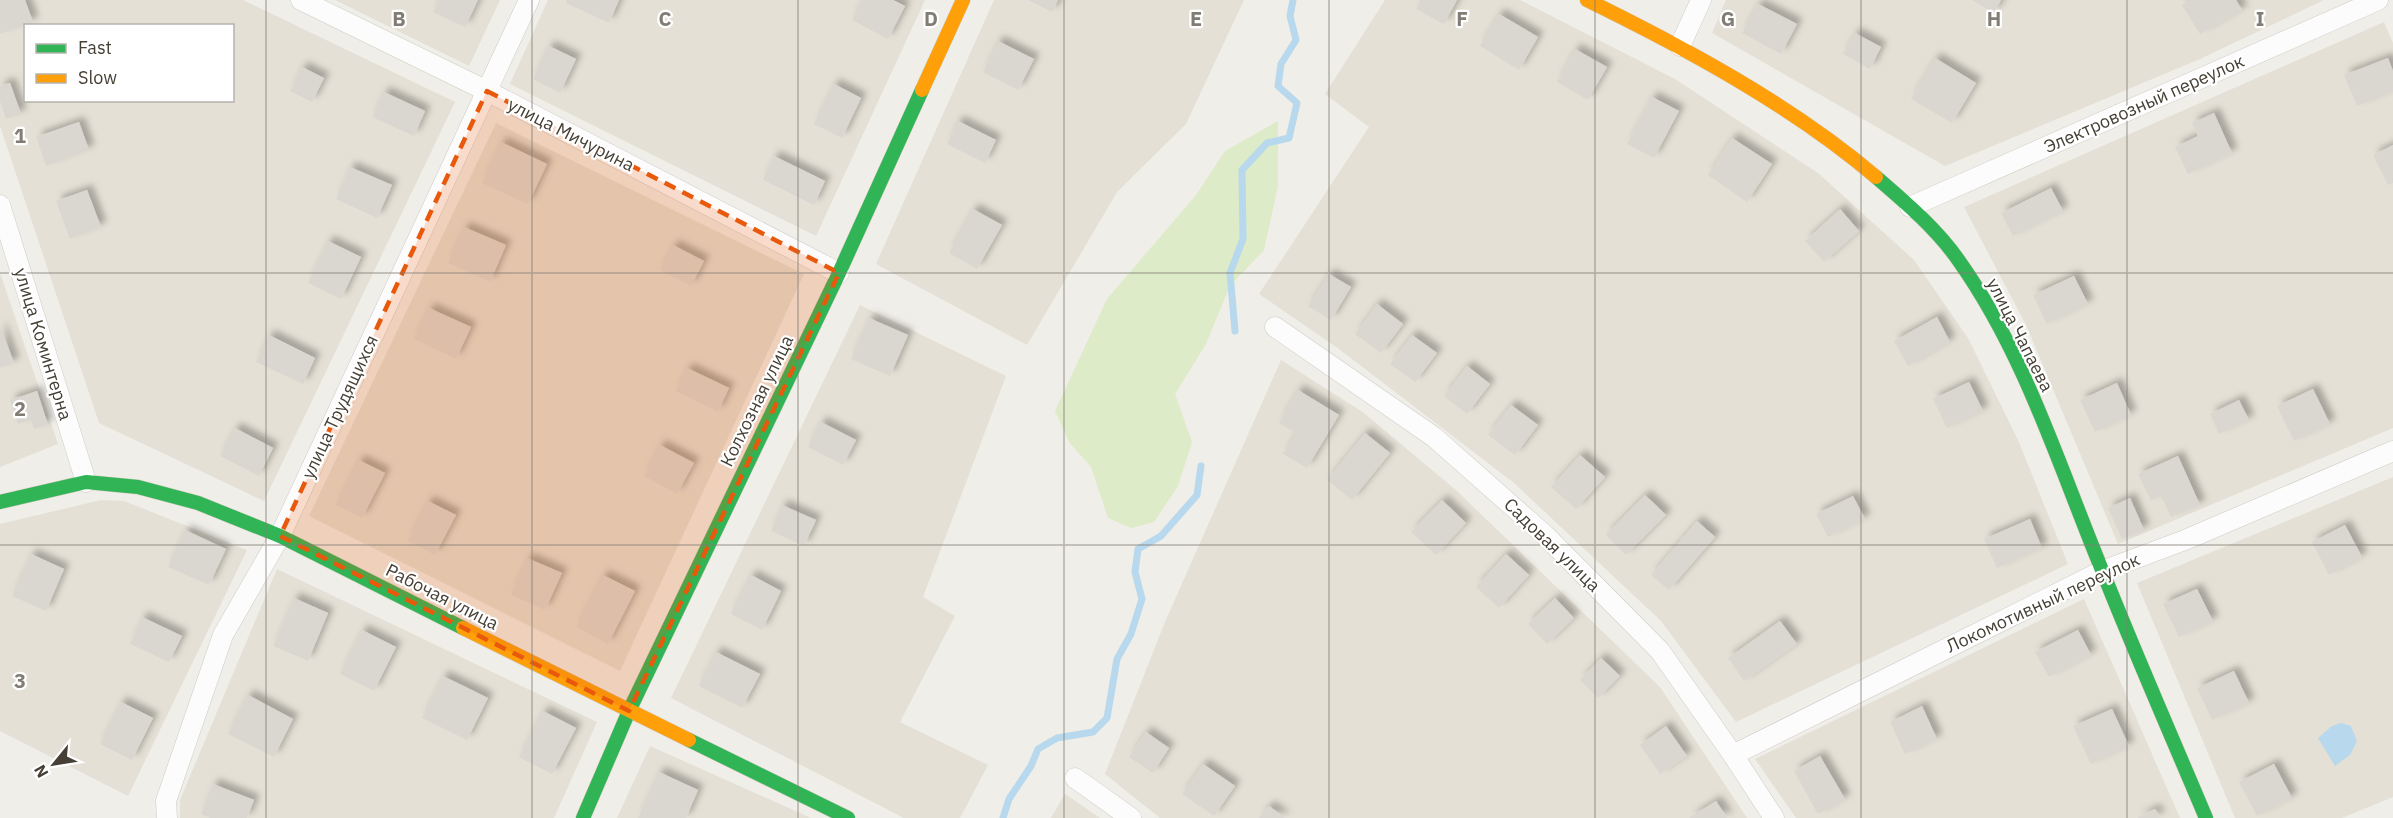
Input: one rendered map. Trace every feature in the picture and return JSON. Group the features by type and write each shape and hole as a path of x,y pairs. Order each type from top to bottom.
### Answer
{"street":[{"name":"улица Мичурина","path":"301,0 487,91 839,273"},
{"name":"улица Трудящихся","path":"167,818 166,801 223,635 280,536 529,0"},
{"name":"Колхозная улица","path":"583,818 629,711 839,273 963,0"},
{"name":"улица Чапаева","path":"1587,0 1680,46 1794,117 1866,169 1910,207 1958,259 1994,315 2034,399 2102,571 2206,818"},
{"path":"1680,46 1701,0"},
{"name":"Электровозный переулок","path":"1910,207 2378,0"},
{"name":"улица Коминтерна","path":"0,206 86,482"},
{"name":"Садовая улица","path":"1275,327 1434,437 1546,536 1660,651 1733,754 1774,818"},
{"name":"Локомотивный переулок","path":"1733,754 2102,571 2185,540 2393,451"},
{"name":"Рабочая улица","path":"0,502 86,482 138,488 198,503 280,536 848,818"},
{"path":"1075,778 1131,818"}],"highlighted area":[{"path":"487,91 839,273 629,711 280,536"}],"shaded area":[{"path":"0,0 243,0 455,102 264,501 99,423 0,126"},
{"path":"335,0 500,0 469,66"},
{"path":"548,0 925,0 816,236 510,84"},
{"path":"994,0 1244,0 1186,124 1117,192 1027,345 876,264"},
{"path":"1385,0 1520,0 1675,79 1818,173 1914,260 1968,338 2018,440 2068,564 1736,722 1661,621 1514,483 1339,349 1259,294 1369,127 1325,94"},
{"path":"1726,0 2324,0 2200,59 1945,166 1712,33"},
{"path":"2384,22 2393,43 2393,428 2118,544 2026,325 1964,207"},
{"path":"496,123 804,274 620,671 309,516"},
{"path":"0,273 58,444 0,467"},
{"path":"860,305 1006,376 923,597 955,616 900,722 988,765 960,818 904,818 671,698"},
{"path":"1281,360 1364,413 1457,491 1660,687 1747,818 1160,818 1105,774 1165,622"},
{"path":"2393,477 2393,797 2342,818 2235,818 2137,583"},
{"path":"101,500 124,501 247,550 128,796 0,731 0,524"},
{"path":"277,569 597,722 554,818 180,818 180,800"},
{"path":"2084,599 2180,818 1796,818 1755,759"},
{"path":"650,746 811,818 617,818"},
{"path":"1065,794 1100,818 1051,818"}],"green space":[{"path":"1278,121 1278,186 1264,250 1230,286 1206,344 1175,394 1192,442 1178,486 1154,522 1131,528 1108,518 1091,467 1069,442 1055,411 1107,299 1196,195 1225,151"}],"water":[{"path":"2341,723 2351,726 2357,741 2350,755 2335,766 2318,738 2332,726"}],"building":[{"path":"0,0 25,0 33,22 0,34"},
{"path":"439,0 478,0 465,27 433,12"},
{"path":"567,0 619,0 609,23 566,3"},
{"path":"862,0 893,0 905,6 888,39 852,20"},
{"path":"1028,0 1058,0 1052,12"},
{"path":"1421,0 1457,0 1444,24 1416,9"},
{"path":"1972,0 2001,0 1994,13"},
{"path":"2190,0 2236,0 2242,10 2200,34 2182,5"},
{"path":"1758,4 1797,24 1781,54 1742,33"},
{"path":"1499,14 1538,37 1519,70 1480,46"},
{"path":"1855,33 1881,47 1870,69 1843,54"},
{"path":"998,41 1034,59 1018,90 983,72"},
{"path":"549,46 576,59 560,93 533,79"},
{"path":"1575,49 1607,67 1588,100 1557,82"},
{"path":"1935,58 1976,83 1952,123 1911,99"},
{"path":"2388,58 2393,71 2393,92 2357,106 2344,75"},
{"path":"302,67 324,78 312,102 290,91"},
{"path":"10,83 21,114 6,119 0,101 0,86"},
{"path":"834,84 861,98 842,138 814,124"},
{"path":"384,92 425,111 414,136 372,117"},
{"path":"1652,97 1679,111 1654,158 1627,144"},
{"path":"2214,113 2232,153 2188,174 2175,147 2198,136 2192,123"},
{"path":"958,121 996,140 985,163 947,144"},
{"path":"79,122 89,150 46,166 36,137"},
{"path":"1732,138 1772,164 1747,202 1708,175"},
{"path":"501,142 547,164 528,204 482,183"},
{"path":"2393,145 2393,183 2388,185 2373,155"},
{"path":"774,156 825,181 814,205 763,180"},
{"path":"350,167 392,185 377,218 336,199"},
{"path":"2051,188 2063,211 2013,236 2001,213"},
{"path":"87,190 101,227 70,239 56,201"},
{"path":"973,209 1002,225 977,269 949,253"},
{"path":"1840,209 1859,231 1824,262 1805,241"},
{"path":"464,227 506,245 490,282 448,263"},
{"path":"328,241 361,257 341,299 308,283"},
{"path":"673,245 704,261 691,286 660,270"},
{"path":"1329,274 1351,287 1331,320 1308,306"},
{"path":"2074,276 2088,304 2047,324 2033,295"},
{"path":"1377,304 1403,324 1381,353 1355,334"},
{"path":"429,308 471,327 456,359 414,339"},
{"path":"1937,317 1950,342 1908,366 1894,341"},
{"path":"869,318 908,335 890,376 851,359"},
{"path":"0,326 14,363 0,368"},
{"path":"269,335 315,358 303,384 256,362"},
{"path":"1412,335 1437,353 1415,382 1390,364"},
{"path":"1467,366 1490,384 1467,414 1444,396"},
{"path":"687,368 729,388 718,412 676,391"},
{"path":"1969,382 1983,411 1947,428 1933,399"},
{"path":"2117,383 2131,415 2095,432 2080,400"},
{"path":"2313,389 2330,424 2294,441 2277,406"},
{"path":"1298,390 1339,415 1307,468 1283,454 1296,433 1279,423"},
{"path":"37,391 48,425 34,429 31,420 18,424 10,400"},
{"path":"2239,400 2249,420 2219,434 2210,414"},
{"path":"1511,405 1538,425 1515,455 1488,435"},
{"path":"821,422 856,440 843,465 808,447"},
{"path":"235,428 273,448 259,476 220,456"},
{"path":"1365,433 1390,453 1352,500 1327,480"},
{"path":"660,445 694,463 677,494 644,476"},
{"path":"1580,455 1605,477 1576,509 1551,487"},
{"path":"2178,456 2200,505 2171,517 2161,496 2151,501 2138,474"},
{"path":"359,460 385,473 362,518 336,505"},
{"path":"1645,495 1666,515 1626,555 1606,535"},
{"path":"1853,496 1865,519 1828,537 1816,514"},
{"path":"2130,498 2144,530 2122,539 2108,508"},
{"path":"1442,500 1466,523 1436,555 1411,532"},
{"path":"428,501 456,515 435,555 408,541"},
{"path":"782,505 816,520 804,546 771,531"},
{"path":"2030,519 2042,548 1997,568 1984,539"},
{"path":"1697,521 1715,537 1669,590 1651,575"},
{"path":"2345,525 2362,557 2329,575 2312,542"},
{"path":"185,530 226,549 209,585 168,567"},
{"path":"31,554 64,569 46,611 12,596"},
{"path":"1506,554 1529,575 1499,608 1476,587"},
{"path":"527,558 562,573 545,610 511,595"},
{"path":"603,575 635,591 608,644 576,627"},
{"path":"751,575 781,591 762,630 731,614"},
{"path":"2197,589 2213,621 2179,637 2163,604"},
{"path":"294,598 328,613 308,661 273,646"},
{"path":"1555,598 1574,618 1547,644 1528,624"},
{"path":"142,617 182,636 169,662 130,644"},
{"path":"1780,621 1797,644 1744,681 1728,658"},
{"path":"362,630 396,647 374,691 340,674"},
{"path":"2078,630 2091,655 2049,677 2035,652"},
{"path":"716,652 760,674 742,708 699,686"},
{"path":"1601,658 1620,676 1598,698 1580,680"},
{"path":"2234,671 2249,703 2212,720 2197,688"},
{"path":"443,676 488,698 467,740 422,718"},
{"path":"248,695 293,719 274,757 228,734"},
{"path":"121,702 153,718 132,760 100,744"},
{"path":"1922,706 1937,739 1905,754 1890,722"},
{"path":"2112,709 2129,746 2091,764 2073,726"},
{"path":"543,711 576,728 552,774 519,757"},
{"path":"1666,726 1687,756 1660,774 1640,745"},
{"path":"1146,732 1169,748 1153,773 1129,757"},
{"path":"1820,756 1845,799 1818,814 1794,771"},
{"path":"1203,764 1235,786 1214,816 1182,794"},
{"path":"2274,764 2292,798 2257,816 2239,782"},
{"path":"659,772 698,790 686,818 638,818"},
{"path":"213,784 254,800 247,818 210,818 201,814"},
{"path":"1716,801 1727,818 1689,818"},
{"path":"1269,806 1285,818 1259,818"},
{"path":"2155,809 2160,818 2137,818"}],"waterway":[{"path":"1235,331 1230,273 1243,239 1242,170 1267,143 1289,138 1297,103 1278,86 1281,64 1296,40 1290,16 1293,0"},
{"path":"1003,818 1009,799 1031,766 1038,749 1057,738 1093,732 1107,718 1117,659 1131,634 1142,599 1135,572 1138,549 1161,536 1197,495 1201,466"}],"traffic: fast":[{"path":"583,818 629,711 839,273 922,90"},
{"path":"1876,177 1920,216 1950,249 2003,334 2039,411 2115,601 2206,818"},
{"path":"0,502 86,482 138,487 198,503 280,536 463,628"},
{"path":"689,740 848,818"}],"traffic: slow":[{"path":"922,90 963,0"},
{"path":"1587,0 1700,58 1774,102 1810,126 1876,177"},
{"path":"463,628 689,740"}]}
